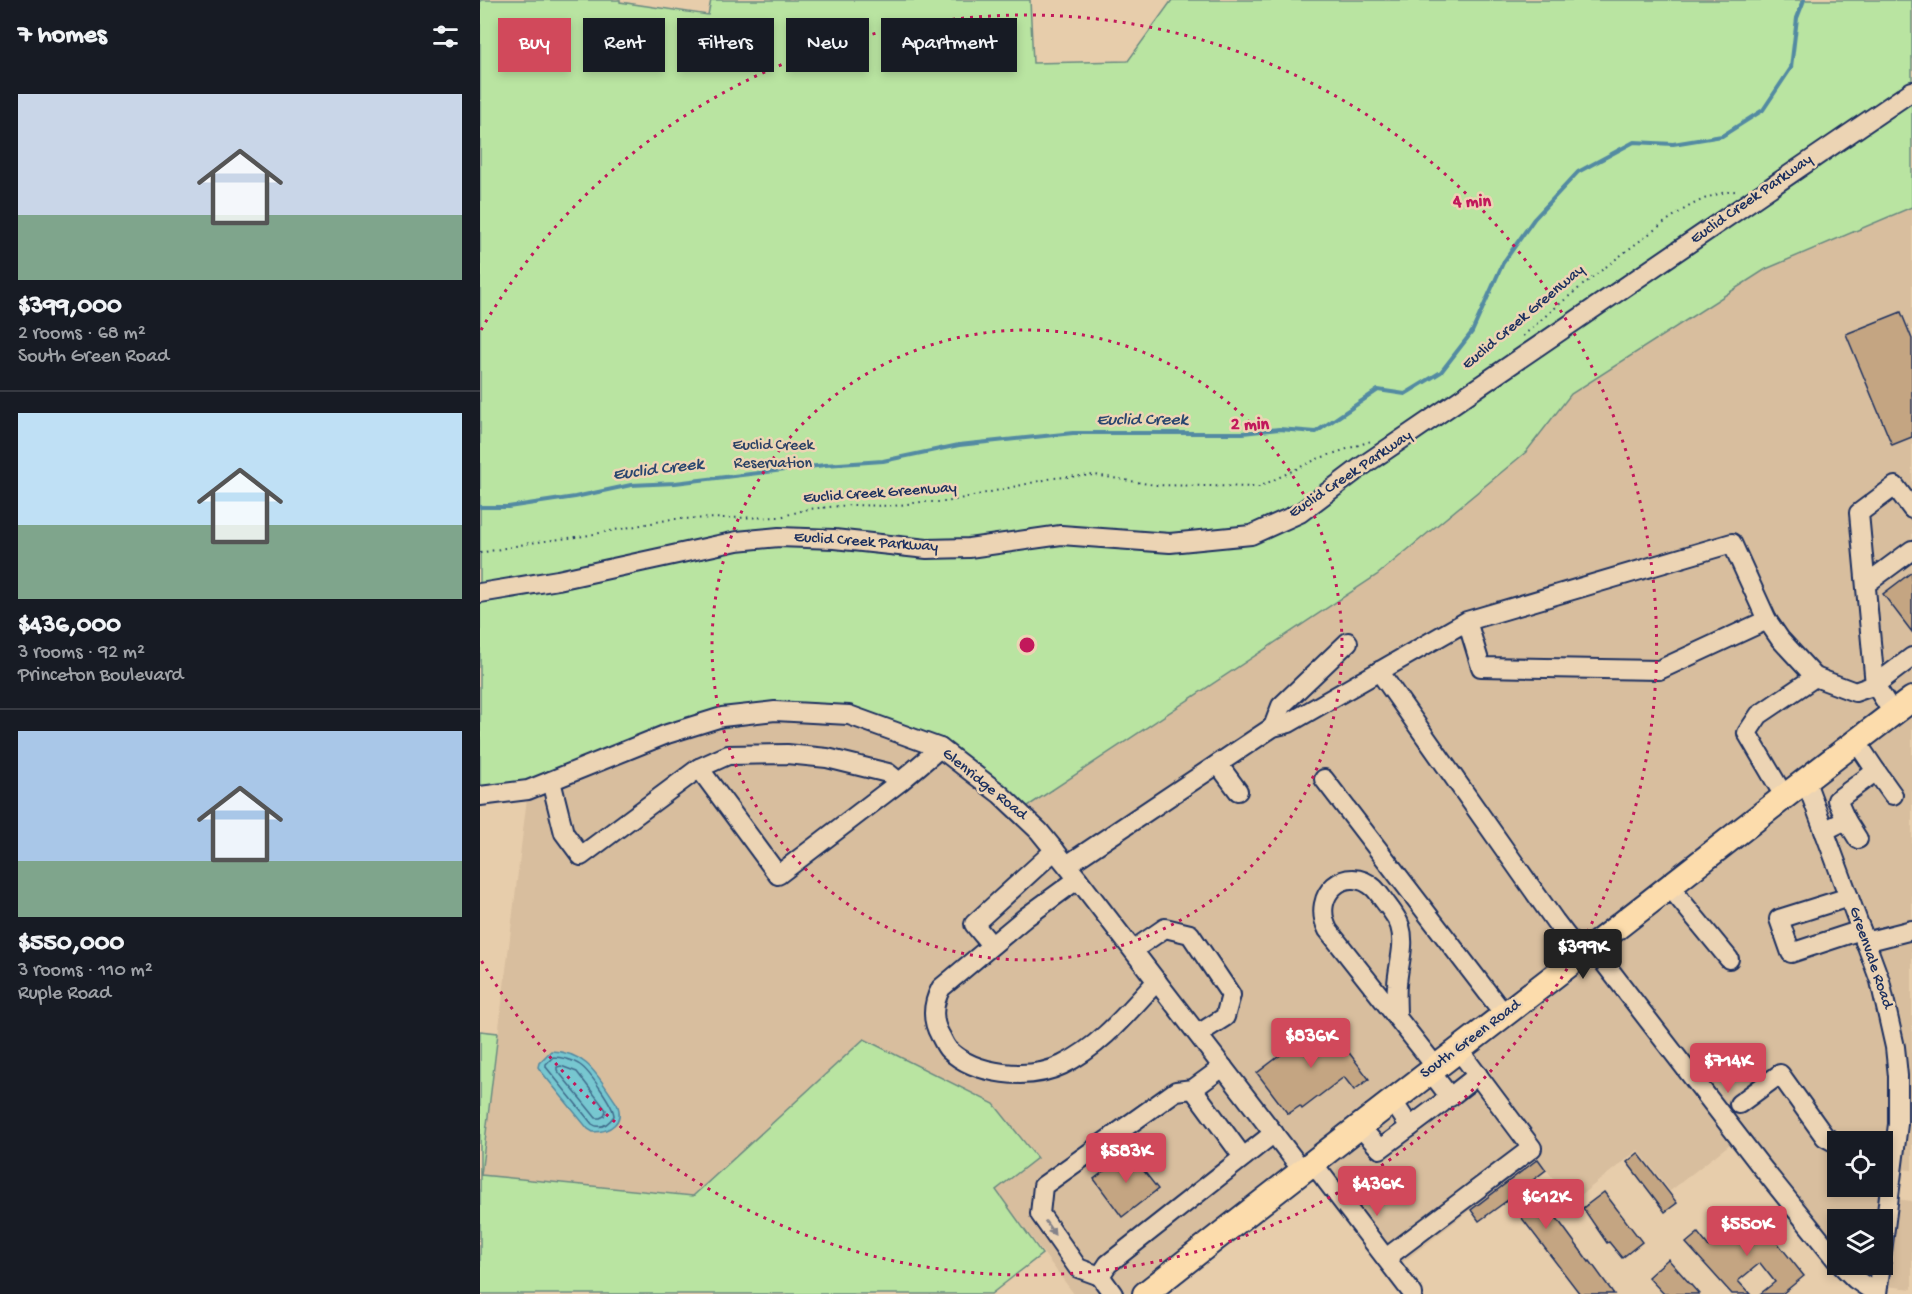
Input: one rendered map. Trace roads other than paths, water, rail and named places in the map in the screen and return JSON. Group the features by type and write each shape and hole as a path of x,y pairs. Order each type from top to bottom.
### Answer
{"main road":[{"name":"South Green Road","path":"1145,1294 1805,779 1903,706"}],"street":[{"name":"Euclid Creek Parkway","path":"480,592 558,580 736,542 779,537 834,539 927,549 969,548 1061,535 1170,543 1251,535 1300,513 1361,467 1912,91"},
{"path":"1903,706 1875,685 1859,513 1896,486 1912,509"},
{"path":"1157,981 1092,1047 1059,1066 1022,1074 994,1072 970,1065 948,1049 934,1025 934,1000 941,988 1073,872 1218,764 1273,727 1289,723 1467,621 1732,543 1767,620 1780,639 1815,677 1855,692 1875,685 1912,657"},
{"path":"1866,584 1912,550"},
{"path":"1467,621 1481,667 1659,670 1767,620"},
{"path":"1273,727 1281,706 1348,642"},
{"path":"1379,671 1555,921 1587,951 1827,1248"},
{"path":"1784,796 1747,733 1759,715 1815,677"},
{"name":"Glenridge Road","path":"480,796 528,790 668,734 722,717 776,711 849,715 940,748 1000,794 1039,831 1274,1133 1307,1166 1386,1258 1413,1294"},
{"path":"1856,741 1893,795"},
{"path":"699,768 778,875 940,748"},
{"path":"551,782 564,833 581,856 699,768 728,755 787,754 839,761 888,773 899,782"},
{"path":"1218,764 1238,791"},
{"path":"1858,839 1837,800 1876,771"},
{"path":"1324,779 1504,1014"},
{"name":"Greenvale Road","path":"1805,779 1880,981 1890,1019 1895,1047 1899,1103 1893,1133"},
{"path":"1824,831 1846,820"},
{"path":"991,945 974,924 1055,850"},
{"path":"1397,1017 1397,984 1402,942 1396,915 1374,887 1351,879 1340,882 1325,897 1322,908 1323,919 1328,930 1397,1017 1450,1097 1478,1075"},
{"path":"1669,886 1729,959"},
{"path":"1849,897 1779,919 1791,953 1863,936 1912,930"},
{"path":"1133,951 1165,928 1190,934 1231,995 1225,1017 1198,1034"},
{"path":"1386,1258 1532,1148 1458,1049"},
{"path":"1113,1294 1100,1276 1078,1268 1040,1215 1043,1186 1176,1091 1193,1089 1223,1067"},
{"path":"1739,1104 1780,1074 1827,1138"},
{"path":"1193,1089 1243,1157"},
{"path":"1392,1100 1410,1127"},
{"path":"1359,1126 1380,1149 1442,1103"},
{"path":"1100,1276 1108,1264 1274,1133"},
{"path":"1851,1275 1877,1294 1880,1275"}],"water":[{"path":"551,1051 574,1056 583,1061 598,1076 619,1110 619,1116 614,1125 599,1132 588,1129 538,1067"}],"waterway":[{"name":"Euclid Creek","path":"480,507 508,507 575,497 631,485 675,483 825,465 883,461 959,445 1073,433 1243,433 1279,429 1316,432 1378,390 1405,394 1441,372 1472,332 1503,263 1534,219 1578,172 1634,142 1673,144 1722,136 1763,110 1791,68 1797,18 1804,0"}],"park label":[{"name":"Euclid Creek Reservation","path":"773,455"}]}
